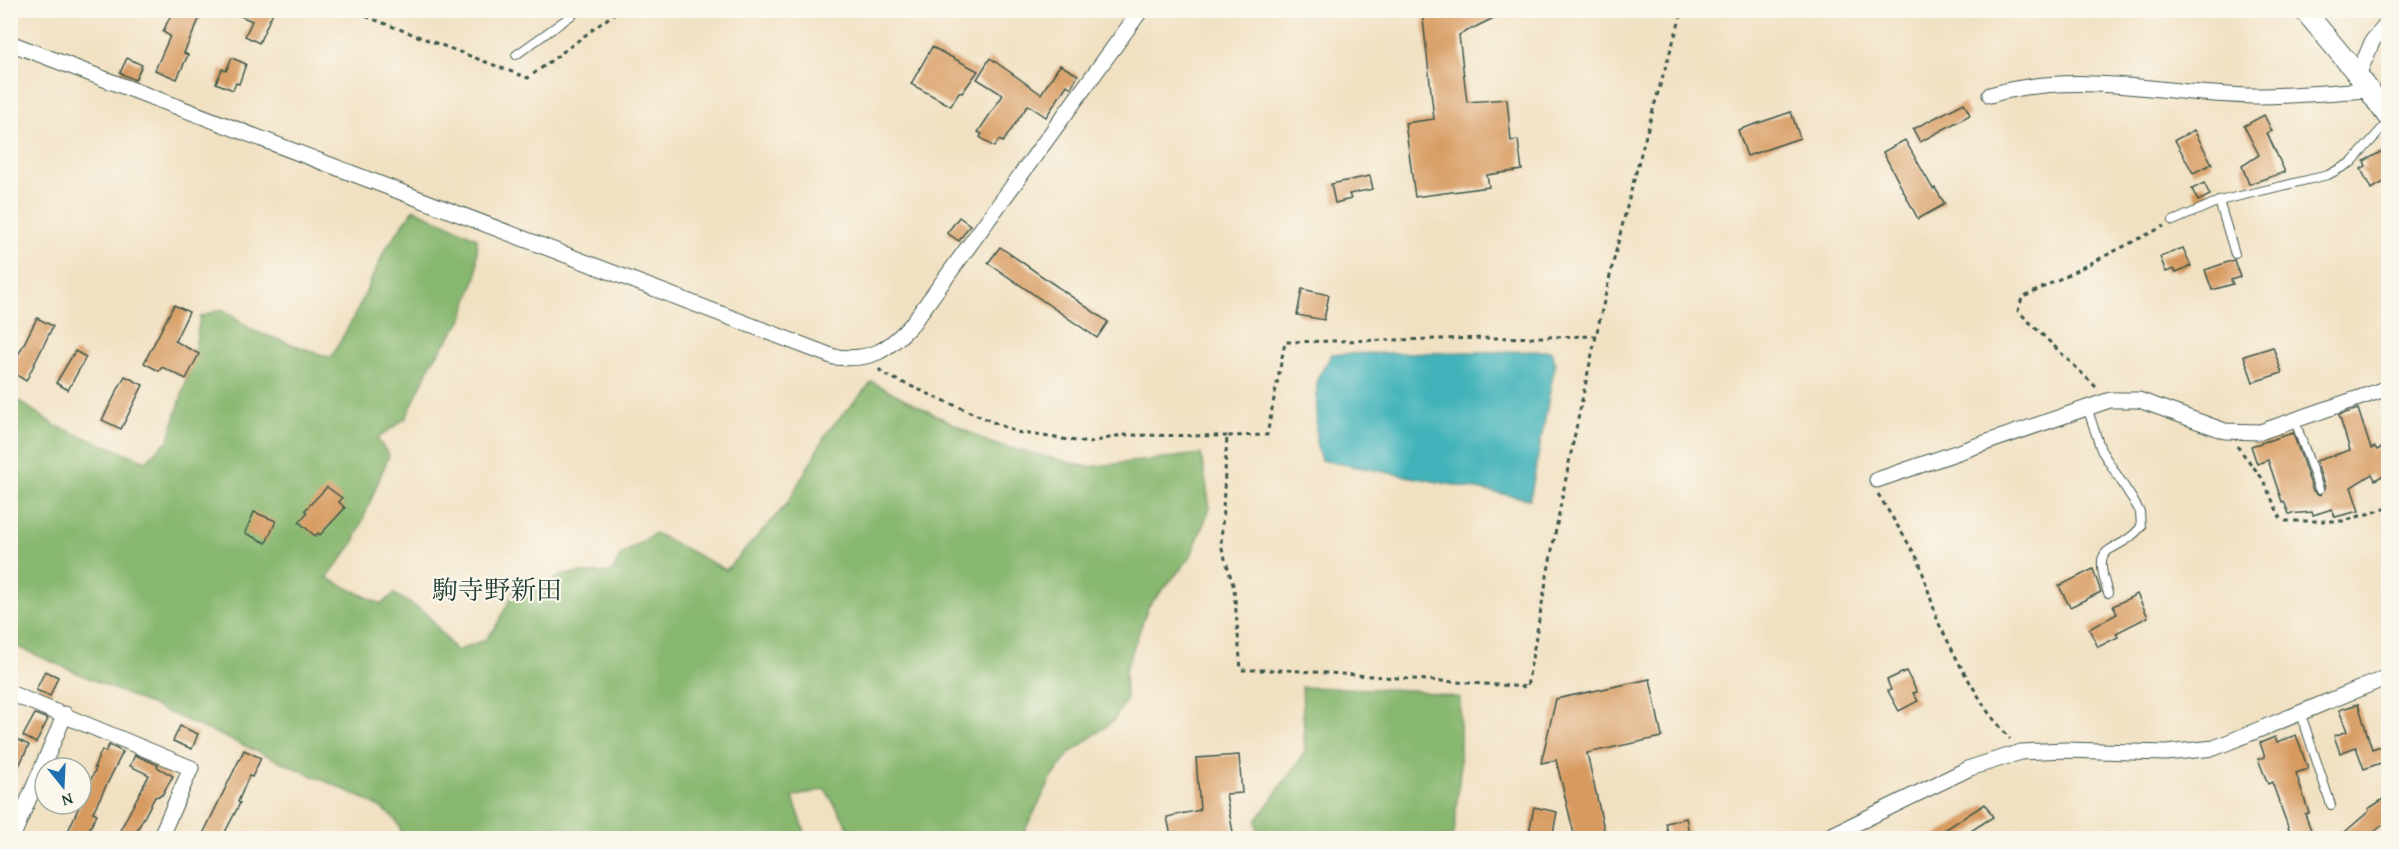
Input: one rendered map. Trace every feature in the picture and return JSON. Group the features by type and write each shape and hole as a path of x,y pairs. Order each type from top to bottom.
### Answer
{"street":[{"path":"10,43 834,357 852,359 884,351 912,324 1141,10"},
{"path":"2304,10 2387,113"},
{"path":"2364,82 2373,40 2388,23"},
{"path":"1989,95 2022,86 2069,82 2138,85 2254,96 2364,82"},
{"path":"1876,480 2110,400 2139,400 2225,431 2260,432 2388,388"},
{"path":"1826,838 1970,768 2021,752 2066,750 2166,753 2214,748 2388,677"},
{"path":"10,693 191,768 160,838"},
{"path":"12,838 65,714"}],"lane":[{"path":"516,55 579,10"},
{"path":"2173,221 2218,201 2328,175 2352,162 2387,113"},
{"path":"2218,201 2235,254"},
{"path":"2087,407 2101,450 2140,513 2141,527 2134,536 2104,552 2100,560 2108,593"},
{"path":"2295,421 2319,489"},
{"path":"2301,714 2331,805"}],"path":[{"path":"349,10 528,78 619,10"},
{"path":"1227,436 1221,545 1234,588 1241,670 1285,670 1527,687 1557,515 1597,336 1652,108 1683,10"},
{"path":"2110,400 2018,311 2022,298 2173,221"},
{"path":"868,356 883,374 1017,432 1089,443 1121,435 1267,435 1285,342 1597,336"},
{"path":"2225,431 2262,478 2280,517 2286,521 2343,521 2388,508"},
{"path":"1876,480 1876,490 1882,505 1903,531 1919,561 1938,622 1962,669 1988,712 2021,752"}],"green space":[{"path":"414,209 477,238 477,273 462,320 431,363 406,418 377,439 389,455 353,544 327,578 381,604 394,594 426,613 456,651 485,640 495,628 520,581 538,591 563,574 612,572 620,556 655,533 726,570 787,504 828,431 872,382 990,443 1088,467 1201,454 1210,508 1190,558 1148,607 1125,671 1126,701 1113,721 1069,754 1051,779 1021,838 855,838 825,789 793,797 807,838 401,838 396,820 379,806 11,644 10,395 56,426 146,461 169,439 194,354 200,317 222,309 254,331 331,358 358,309 385,250"},
{"path":"1302,687 1413,690 1460,698 1460,770 1454,834 1447,838 1258,838 1256,821 1305,752"}],"water":[{"path":"1551,351 1555,364 1530,499 1321,460 1316,443 1317,379 1332,354"}],"building":[{"path":"173,10 192,10 201,15 184,53 188,55 177,79 155,70 170,36 163,32"},
{"path":"227,10 274,10 259,43 245,36 252,21"},
{"path":"1422,10 1510,10 1459,35 1467,102 1507,99 1511,141 1518,140 1522,170 1487,175 1489,187 1415,197 1405,123 1434,119"},
{"path":"932,47 978,71 962,93 959,92 951,106 911,84"},
{"path":"127,58 142,65 135,80 120,73"},
{"path":"232,58 246,64 239,84 236,83 233,90 216,83 222,69 226,71"},
{"path":"990,58 1041,94 1060,65 1078,75 1071,88 1067,85 1046,117 1028,105 1003,142 999,140 994,147 980,137 982,134 978,132 1003,95 977,79"},
{"path":"1964,103 1970,115 1920,142 1913,129"},
{"path":"1791,112 1800,138 1747,156 1738,130"},
{"path":"2264,115 2272,131 2267,133 2285,172 2249,184 2242,166 2259,155 2244,126"},
{"path":"2194,130 2212,164 2193,173 2175,140"},
{"path":"1905,140 1933,189 1935,188 1945,204 1918,219 1883,152"},
{"path":"2388,148 2388,180 2371,189 2361,169 2366,166 2364,161"},
{"path":"1370,176 1373,189 1349,194 1351,199 1335,203 1331,184"},
{"path":"2204,183 2210,195 2198,201 2192,189"},
{"path":"959,217 970,225 959,241 947,233"},
{"path":"1000,247 1108,322 1097,338 988,263"},
{"path":"2183,248 2191,266 2176,272 2174,269 2166,272 2160,257"},
{"path":"2234,260 2240,277 2231,280 2233,284 2212,290 2205,270"},
{"path":"1302,289 1329,295 1324,320 1297,315"},
{"path":"174,305 189,312 175,341 199,354 186,379 162,367 159,371 144,363"},
{"path":"37,318 53,326 26,381 10,371"},
{"path":"2273,347 2282,373 2253,382 2244,356"},
{"path":"75,351 86,357 68,390 56,383"},
{"path":"125,376 143,385 121,429 102,420"},
{"path":"2358,409 2371,449 2375,447 2377,450 2388,444 2388,473 2375,480 2372,474 2351,487 2359,511 2335,517 2332,509 2313,515 2312,512 2289,514 2284,501 2282,502 2268,460 2257,464 2251,446 2293,433 2313,491 2320,495 2325,488 2316,461 2350,450 2339,415"},
{"path":"327,487 342,498 339,502 345,508 320,535 318,533 315,536 299,522 307,513 305,510"},
{"path":"254,512 276,521 266,543 245,533"},
{"path":"2093,569 2101,592 2070,607 2059,586"},
{"path":"2137,594 2148,617 2116,633 2118,637 2098,647 2089,629 2117,614 2113,606"},
{"path":"45,671 58,677 50,696 36,690"},
{"path":"1906,671 1917,692 1913,693 1918,701 1899,711 1888,691 1891,690 1887,680"},
{"path":"1650,679 1662,737 1587,753 1606,838 1575,838 1556,760 1541,763 1556,699"},
{"path":"2358,704 2372,749 2381,746 2386,761 2364,769 2356,747 2340,753 2334,736 2347,731 2339,710"},
{"path":"35,714 48,719 36,743 23,736"},
{"path":"180,726 198,734 192,749 173,741"},
{"path":"2296,735 2308,769 2296,773 2309,813 2305,814 2314,838 2292,838 2272,782 2268,784 2258,759 2265,757 2260,743 2275,737 2277,742"},
{"path":"10,736 29,745 10,784"},
{"path":"109,745 123,752 93,812 93,775 96,768 94,767 102,750 105,752"},
{"path":"244,750 261,758 252,777 249,776 238,802 240,803 222,838 201,838"},
{"path":"135,755 158,765 157,767 173,776 162,795 155,797 133,838 116,838 149,775 130,766"},
{"path":"1239,755 1242,793 1226,794 1234,838 1183,838 1182,834 1171,836 1167,817 1200,810 1196,758"},
{"path":"2388,796 2388,821 2366,838 2338,838 2369,811 2368,809"},
{"path":"1985,804 1993,817 1960,838 1932,838"},
{"path":"1534,807 1557,812 1552,838 1528,838"},
{"path":"93,812 97,814 85,838 65,838 75,816 93,816"},
{"path":"1686,818 1690,838 1669,838 1666,823"}],"district":[{"name":"駒寺野新田","path":"497,590"}]}
